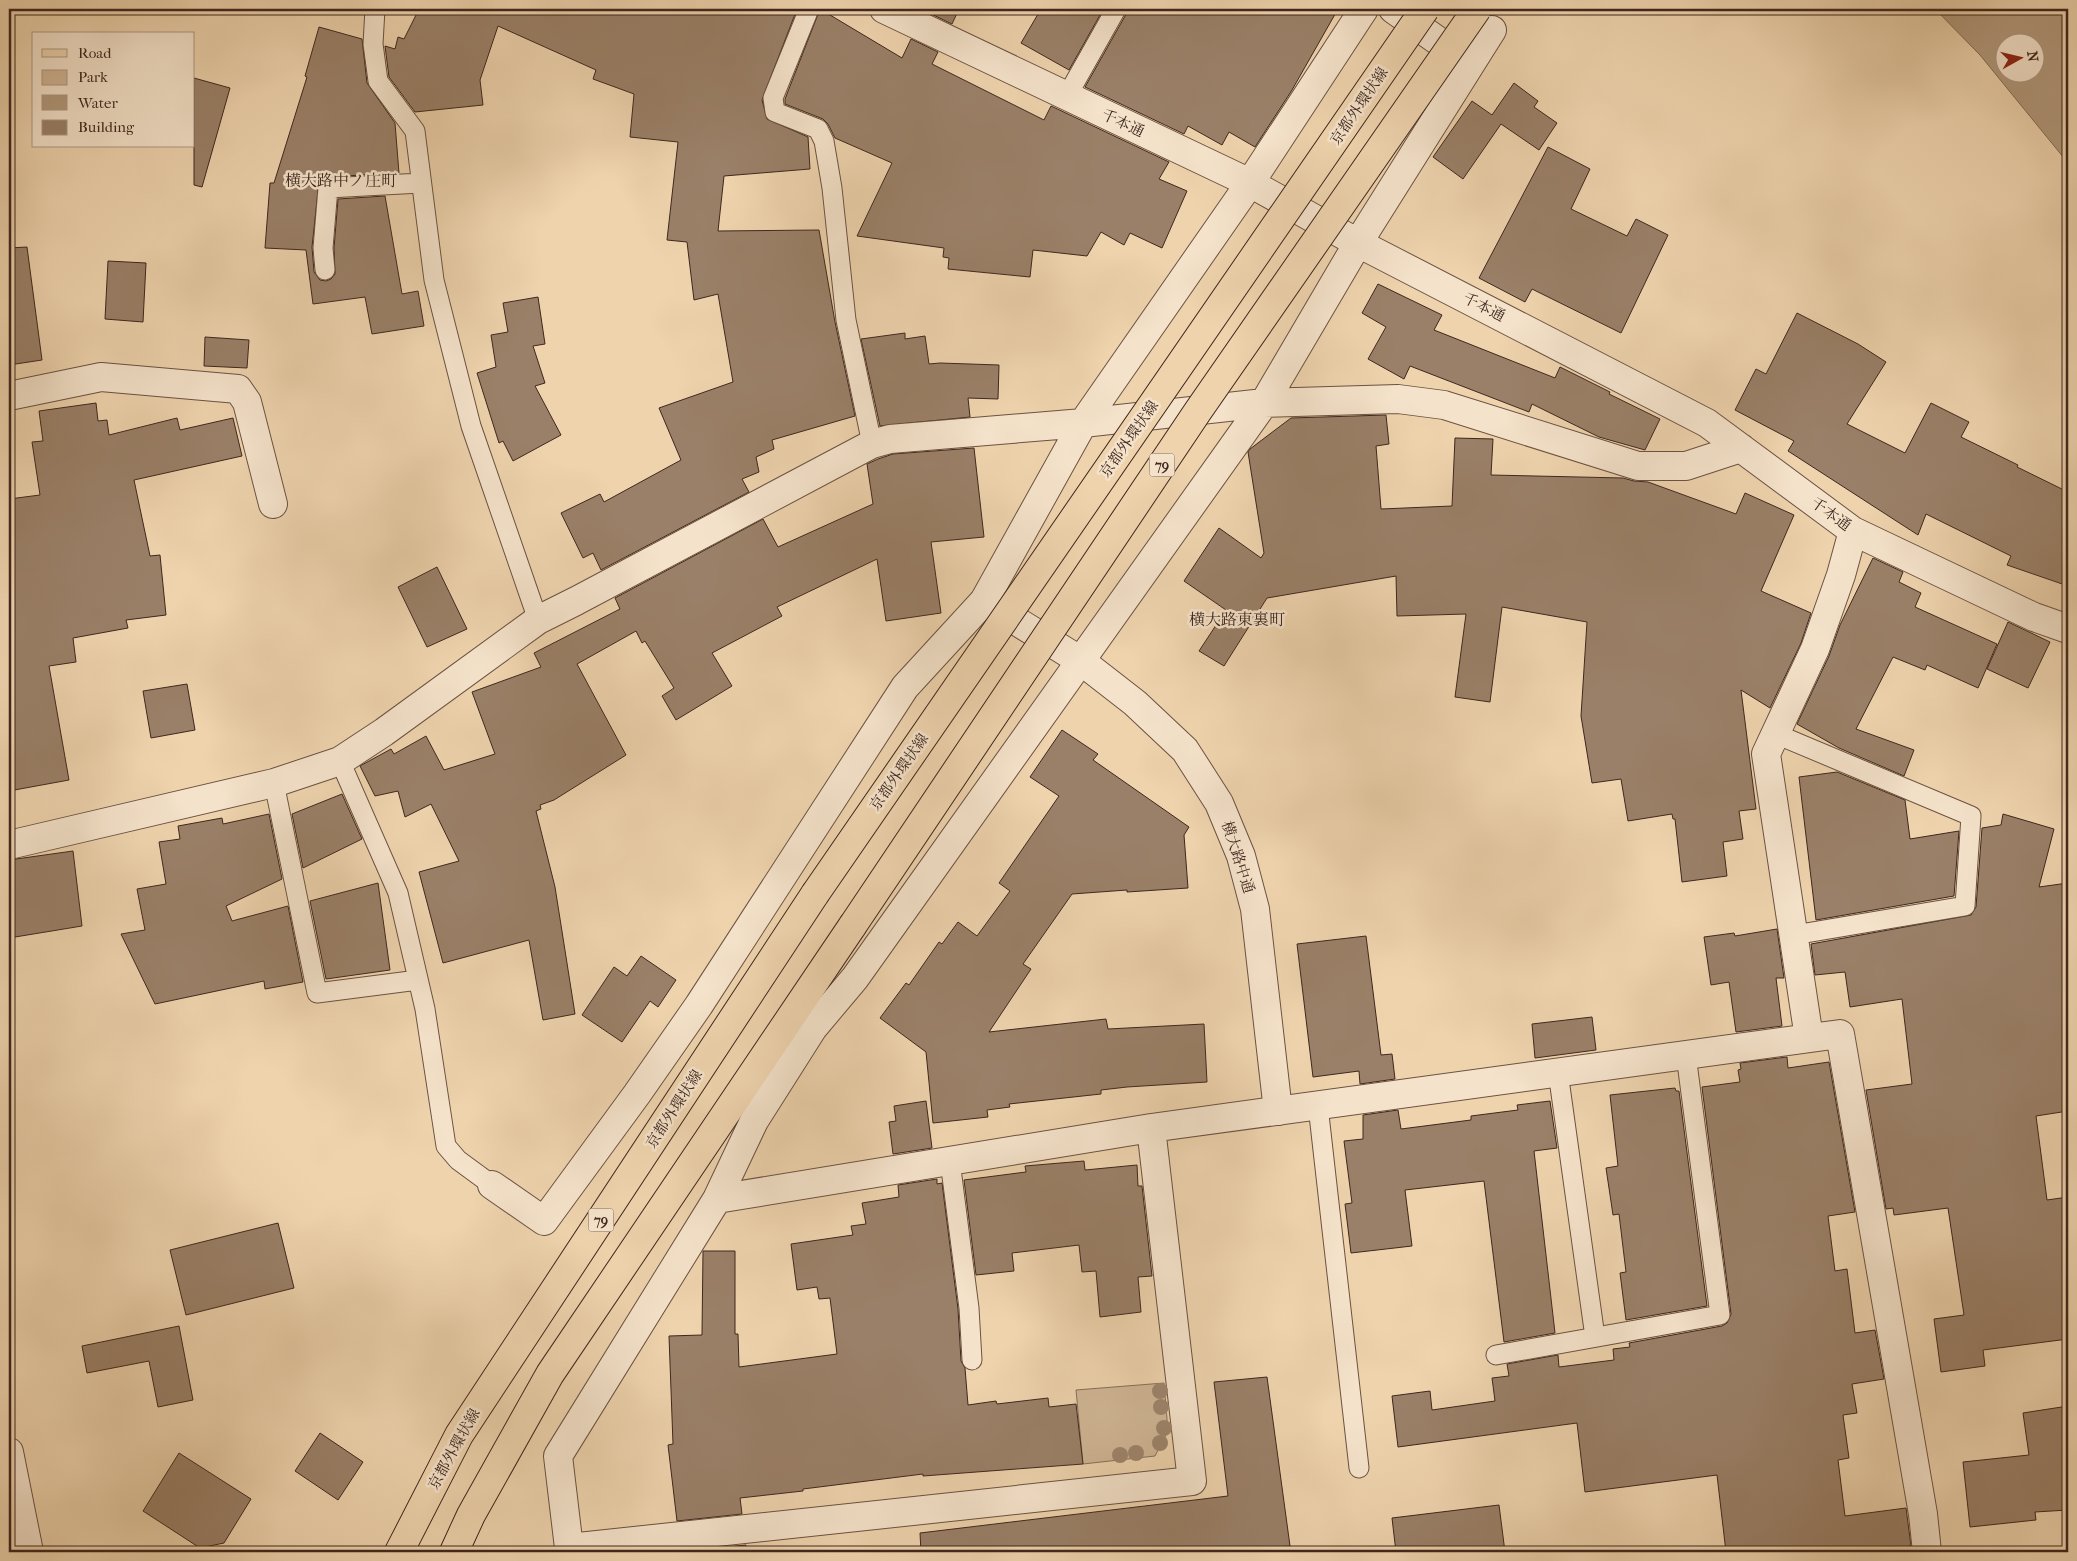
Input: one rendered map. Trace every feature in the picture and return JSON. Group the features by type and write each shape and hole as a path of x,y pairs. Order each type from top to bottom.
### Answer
{"main road":[{"name":"京都外環状線","path":"399,1552 459,1435 815,894 1425,9"},
{"name":"79","path":"454,1552 471,1515 550,1374 1198,411 1485,19"}],"street":[{"name":"千本通","path":"884,9 1250,182 1358,243 1707,423 1853,531 2034,617 2068,629"},
{"path":"492,1185 544,1221 637,1094 699,1005 905,687 984,601 1083,423 1250,182 1364,9"},
{"path":"1393,9 1469,63"},
{"path":"1151,1128 1192,1481 569,1550 558,1456 717,1199 754,1121 813,1028 855,978 1264,403 1358,243 1469,63 1485,19"},
{"path":"9,396 101,377 238,389 247,402 273,504"},
{"path":"9,845 274,783 340,760 384,732 538,620 872,444 890,439 1083,423 1264,403 1398,399 1444,404 1638,466 1686,466 1741,448"},
{"path":"1809,1038 1766,754 1815,649 1841,574 1853,531"},
{"name":"横大路中通","path":"984,601 1081,661 1135,703 1185,750 1220,803 1241,856 1255,909 1278,1111"},
{"path":"717,1199 1151,1128 1840,1034 1923,1514 1927,1552"},
{"path":"9,1452 29,1552"}],"lane":[{"path":"375,9 373,44 378,81 415,131 434,280 471,426 538,620"},
{"path":"809,9 773,98 775,112 818,129 824,141 832,188 846,320 872,444"},
{"path":"1067,96 1116,9"},
{"path":"325,270 323,248 328,188 421,183"},
{"path":"1776,734 1971,816 1965,906 1794,935"},
{"path":"340,760 398,893 425,1009 446,1146 458,1160 492,1185"},
{"path":"274,783 317,993 418,980"},
{"path":"1496,1355 1720,1315 1686,1055"},
{"path":"1558,1072 1595,1337"},
{"path":"1318,1106 1359,1468"},
{"path":"950,1161 969,1308 972,1360"}],"green space":[{"path":"1164,1383 1168,1431 1155,1456 1083,1464 1076,1390"}],"water":[{"path":"1935,9 2068,9 2068,163 2002,82 2044,82 2044,32 1994,32 1994,72"}],"building":[{"path":"419,9 797,9 762,100 767,119 808,137 810,169 724,176 718,231 819,230 835,322 855,416 772,440 774,449 756,457 759,472 742,479 749,492 601,570 593,553 583,558 561,513 600,494 604,502 681,460 659,408 733,382 718,294 694,300 687,242 667,240 678,142 630,137 634,94 593,79 596,70 498,26 480,80 483,105 415,112 389,77 385,46 395,49 398,37 404,39"},
{"path":"820,9 902,58 911,39 938,52 932,64 1044,120 1051,106 1169,162 1159,179 1187,191 1162,248 1130,233 1124,245 1101,232 1087,256 1033,250 1030,277 948,269 949,258 943,257 944,248 857,236 892,163 835,138 828,124 823,119 785,104 785,99"},
{"path":"924,9 959,9 952,24"},
{"path":"1041,9 1089,9 1100,15 1069,70 1021,43"},
{"path":"1129,9 1338,9 1292,90 1255,147 1229,132 1222,145 1188,126 1184,134 1085,87"},
{"path":"319,27 362,39 367,83 395,123 399,173 327,177 319,182 312,247 314,272 320,280 326,281 335,274 334,248 338,199 385,196 402,294 418,291 424,326 372,334 365,297 313,304 306,250 265,248 270,183 274,183 307,77 305,76"},
{"path":"195,78 230,88 202,187 194,185"},
{"path":"1514,83 1538,101 1534,107 1557,123 1539,150 1501,124 1463,179 1433,157 1472,101 1492,115"},
{"path":"1548,147 1590,169 1571,209 1627,236 1636,219 1668,235 1621,333 1532,289 1525,302 1479,278"},
{"path":"27,247 42,360 9,365 9,248"},
{"path":"108,261 146,263 143,322 105,319"},
{"path":"1378,284 1442,315 1434,330 1555,378 1560,367 1660,419 1645,450 1599,437 1532,404 1529,412 1410,366 1404,379 1368,359 1386,327 1362,313"},
{"path":"538,297 545,344 533,346 545,383 535,386 561,435 513,461 503,441 499,443 477,373 496,367 491,335 508,332 503,303"},
{"path":"1797,313 1858,344 1886,362 1847,424 1905,453 1931,403 1969,422 1961,437 2068,492 2068,586 2007,565 2011,556 1926,514 1918,535 1788,451 1794,441 1735,410 1756,369 1766,374"},
{"path":"905,333 905,339 925,336 929,364 999,365 998,399 968,398 970,417 880,426 861,339"},
{"path":"205,337 249,340 247,368 204,366"},
{"path":"96,403 98,421 107,420 109,435 177,418 180,430 233,418 242,456 134,480 150,556 160,555 166,615 126,620 128,628 73,638 76,662 49,666 69,780 9,791 9,499 40,495 32,442 43,441 39,411"},
{"path":"1386,415 1389,444 1376,446 1381,509 1452,506 1455,438 1493,439 1491,475 1623,478 1648,482 1736,514 1745,493 1794,515 1761,591 1811,613 1801,643 1770,708 1741,690 1756,809 1739,811 1743,839 1723,842 1727,876 1682,882 1675,819 1673,819 1672,814 1628,821 1621,779 1592,783 1581,716 1587,622 1502,607 1490,702 1455,697 1466,614 1397,616 1396,576 1267,598 1224,666 1199,651 1226,610 1184,581 1219,528 1261,558 1264,553 1248,452 1250,449 1291,418"},
{"path":"974,448 984,537 931,542 941,613 886,621 877,559 777,607 782,616 712,653 732,686 676,720 662,696 674,688 645,641 642,643 636,631 577,664 626,755 554,800 540,805 541,809 536,811 555,887 575,1014 543,1020 529,940 443,963 419,872 459,861 431,804 405,817 398,791 375,796 360,766 391,749 394,754 426,736 444,770 495,754 472,692 541,667 534,653 620,609 615,598 763,519 778,547 873,504 867,464 878,459 893,454"},
{"path":"1873,558 1903,572 1899,582 1921,593 1915,607 1997,644 1978,688 1927,665 1925,670 1893,657 1856,729 1914,750 1904,776 1839,748 1797,724 1829,656 1840,625"},
{"path":"437,567 467,629 427,647 398,587"},
{"path":"2008,622 2050,642 2028,688 1987,669"},
{"path":"187,684 195,730 151,738 143,691"},
{"path":"1062,730 1098,754 1093,760 1189,827 1184,835 1188,888 1072,894 1023,964 1031,969 989,1032 1106,1019 1108,1029 1204,1024 1207,1082 1101,1090 1101,1094 1009,1104 1010,1107 987,1110 988,1117 933,1123 926,1052 880,1018 906,983 909,985 939,942 942,944 958,922 977,936 1010,891 999,883 1059,796 1030,777"},
{"path":"1837,772 1905,800 1910,839 1959,831 1954,896 1816,920 1799,777"},
{"path":"342,794 362,839 303,868 292,814"},
{"path":"269,814 282,879 226,906 232,921 288,906 303,982 265,989 264,981 155,1004 121,934 145,930 137,889 166,884 159,842 180,839 178,826 222,818 223,824"},
{"path":"2003,814 2054,829 2039,887 2068,883 2068,1111 2036,1116 2047,1200 2068,1197 2068,1339 1983,1350 1985,1366 1941,1372 1934,1319 1964,1315 1948,1208 1894,1215 1893,1208 1886,1209 1866,1090 1912,1084 1902,999 1850,1007 1845,972 1815,975 1811,944 1971,915 1976,907 1982,828 2001,825"},
{"path":"73,851 82,926 9,938 9,860"},
{"path":"378,883 390,970 326,979 310,901"},
{"path":"1777,929 1784,978 1776,978 1782,1026 1736,1032 1729,982 1711,985 1704,937 1734,933 1735,936"},
{"path":"1366,936 1381,1055 1392,1054 1395,1079 1360,1084 1359,1071 1313,1077 1297,944"},
{"path":"641,956 676,980 658,1007 650,1001 622,1042 582,1015 614,967 627,976"},
{"path":"1592,1017 1596,1050 1535,1058 1532,1024"},
{"path":"1787,1057 1788,1068 1829,1062 1855,1212 1828,1216 1835,1271 1847,1269 1855,1333 1875,1330 1884,1379 1852,1384 1857,1413 1843,1415 1849,1458 1838,1460 1845,1516 1906,1508 1911,1546 1858,1552 1726,1552 1717,1475 1585,1492 1577,1423 1398,1447 1392,1396 1430,1391 1432,1410 1495,1401 1492,1378 1509,1376 1507,1364 1558,1355 1559,1367 1614,1360 1613,1349 1630,1347 1629,1343 1722,1326 1727,1323 1731,1314 1702,1087 1740,1082 1738,1070 1741,1069 1740,1063"},
{"path":"1675,1088 1676,1091 1679,1091 1707,1306 1626,1320 1620,1273 1626,1272 1619,1214 1613,1215 1606,1168 1618,1166 1610,1095"},
{"path":"926,1101 932,1148 893,1154 889,1122 896,1121 894,1106"},
{"path":"1550,1101 1557,1148 1534,1151 1555,1333 1504,1342 1484,1181 1405,1190 1412,1246 1351,1253 1345,1204 1352,1203 1344,1141 1363,1139 1363,1115 1398,1110 1401,1129 1471,1120 1471,1116 1518,1110 1517,1105"},
{"path":"1084,1161 1085,1170 1137,1165 1138,1186 1142,1186 1152,1276 1138,1277 1141,1312 1100,1317 1096,1271 1082,1272 1079,1245 1012,1253 1014,1271 976,1275 964,1180 1026,1172 1025,1166"},
{"path":"937,1179 937,1184 942,1183 958,1309 961,1361 965,1368 968,1405 996,1401 997,1404 1048,1398 1049,1407 1076,1404 1083,1464 923,1476 923,1474 803,1489 803,1491 740,1498 742,1514 677,1521 668,1445 673,1444 669,1336 702,1335 703,1251 735,1251 735,1334 738,1334 739,1367 837,1354 830,1298 819,1299 817,1287 797,1290 791,1244 853,1235 851,1226 866,1224 862,1203 899,1197 898,1185"},
{"path":"278,1223 294,1288 186,1315 170,1250"},
{"path":"179,1326 193,1400 158,1407 149,1361 87,1373 82,1346"},
{"path":"1267,1377 1290,1546 1244,1552 921,1552 920,1533 1228,1496 1214,1382"},
{"path":"2068,1406 2068,1510 2035,1512 2036,1520 1970,1527 1963,1462 2029,1455 2023,1413"},
{"path":"320,1433 363,1462 338,1500 295,1471"},
{"path":"179,1453 251,1499 224,1543 200,1548 143,1511"},
{"path":"1499,1505 1505,1552 1396,1552 1392,1518"},
{"path":"746,1545 746,1552 680,1552"}],"district":[{"name":"横大路中ノ庄町","path":"341,180"},
{"name":"横大路東裏町","path":"1237,619"}]}
